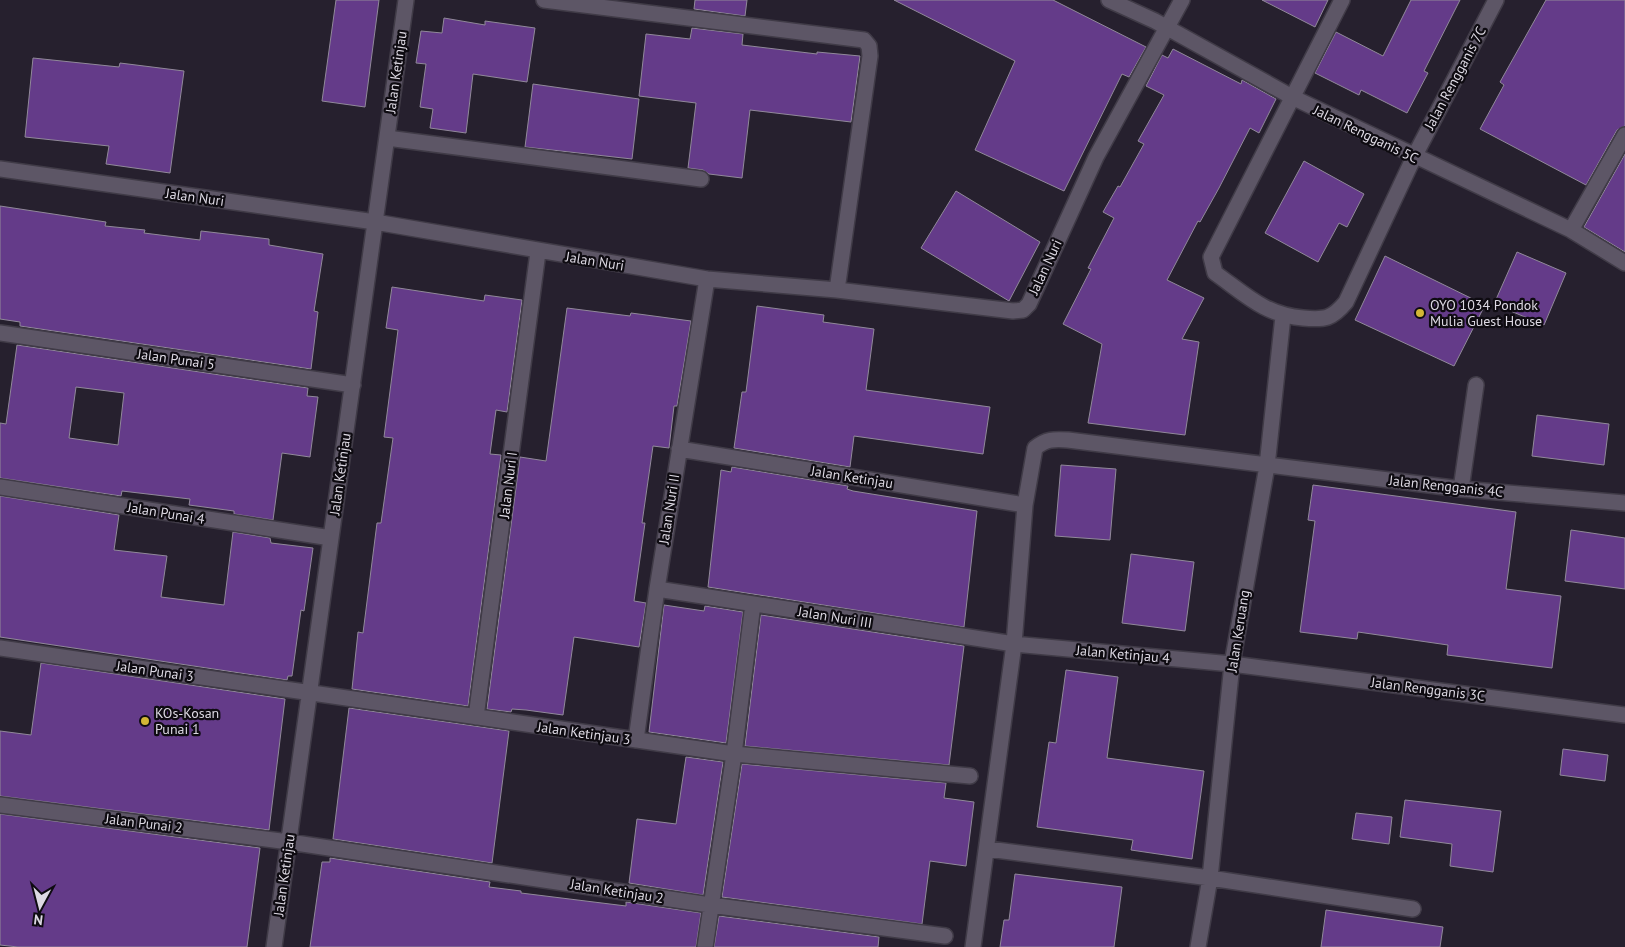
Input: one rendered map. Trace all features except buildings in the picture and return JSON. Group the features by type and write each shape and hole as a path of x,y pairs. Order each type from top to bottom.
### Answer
{"street":[{"name":"Jalan Ketinjau","path":"274,947 406,0"},
{"path":"544,0 864,40 867,42 870,56 837,290"},
{"name":"Jalan Rengganis 5C","path":"1109,0 1168,29 1292,98 1571,230 1625,263"},
{"path":"1168,29 1182,0"},
{"path":"1342,0 1211,257 1215,273 1267,310 1283,316 1322,319 1336,314 1346,302 1414,157"},
{"name":"Jalan Rengganis 7C","path":"1414,157 1496,0"},
{"name":"Jalan Nuri","path":"0,169 375,222 538,252 707,278 837,290 1014,311 1023,310 1029,304 1096,157 1168,29"},
{"path":"1571,230 1625,135"},
{"path":"387,138 701,179"},
{"name":"Jalan Nuri I","path":"476,717 538,252"},
{"name":"Jalan Nuri II","path":"636,740 657,589 707,278"},
{"name":"Jalan Keruang","path":"1198,947 1210,878 1232,664 1267,466 1283,316"},
{"name":"Jalan Punai 5","path":"0,333 352,385"},
{"path":"1461,489 1476,385"},
{"name":"Jalan Rengganis 4C","path":"1025,505 1035,448 1043,441 1054,439 1461,489 1625,500"},
{"name":"Jalan Ketinjau","path":"679,449 1025,505"},
{"name":"Jalan Punai 4","path":"0,487 331,538"},
{"path":"973,947 988,849 1014,644 1025,505"},
{"name":"Jalan Nuri III","path":"657,589 1014,644"},
{"path":"705,947 734,754 753,604"},
{"name":"Jalan Ketinjau 4","path":"1014,644 1232,664"},
{"name":"Jalan Punai 3","path":"0,648 310,693"},
{"name":"Jalan Rengganis 3C","path":"1232,664 1625,715"},
{"name":"Jalan Ketinjau 3","path":"310,693 734,754 970,776"},
{"name":"Jalan Punai 2","path":"0,805 289,842"},
{"name":"Jalan Ketinjau 2","path":"289,842 710,905 945,936"},
{"path":"988,849 1210,878 1413,909"}],"place":[{"name":"OYO 1034 Pondok Mulia Guest House","path":"1420,313"},
{"name":"KOs-Kosan Punai 1","path":"145,721"}]}
